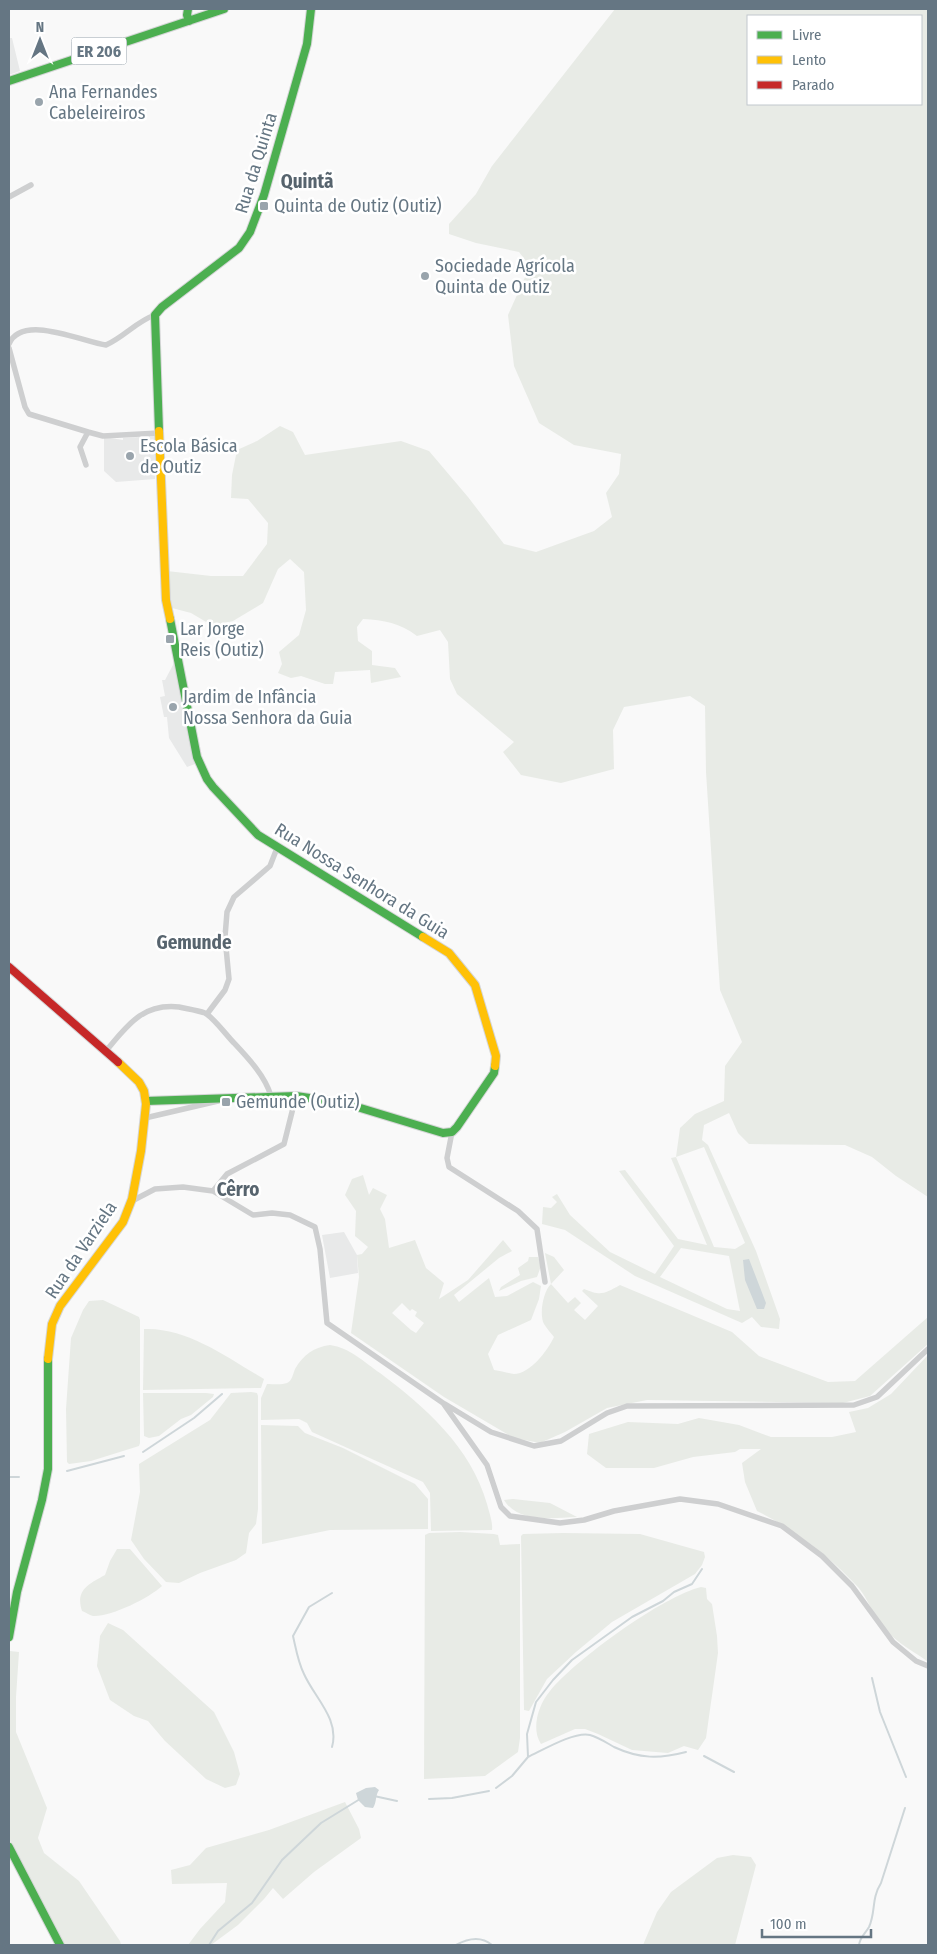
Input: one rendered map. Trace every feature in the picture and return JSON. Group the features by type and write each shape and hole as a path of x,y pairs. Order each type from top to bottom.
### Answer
{"street":[{"path":"188,9 189,21"},
{"name":"ER 206","path":"9,81 224,9"},
{"name":"Rua da Quinta","path":"155,315 162,307 238,248 250,232 264,195 305,53 312,9"},
{"path":"9,197 31,185"},
{"path":"9,344 11,338 23,331 49,330 106,344 113,342 144,318 155,315"},
{"name":"Rua Nossa Senhora da Guia","path":"155,315 166,600 197,757 207,779 258,835 276,848 449,952 475,985 496,1056 494,1074 452,1132"},
{"path":"9,348 25,407 30,414 103,436 159,433"},
{"path":"86,465 80,447 88,432"},
{"path":"206,1014 224,990 229,979 225,937 227,912 234,897 270,866 276,848"},
{"name":"Rua da Varziela","path":"9,967 141,1084 146,1101 132,1200 123,1222 60,1306 52,1324 48,1346 48,1469 42,1500 17,1592 9,1636"},
{"path":"105,1052 121,1031 154,1007 169,1006 190,1009 206,1014 250,1060 268,1086 271,1096"},
{"path":"213,1191 227,1174 284,1144 296,1096"},
{"path":"146,1101 220,1097 296,1096 344,1103 434,1131 452,1132 447,1158 449,1167 518,1211 537,1229 545,1282"},
{"path":"145,1118 218,1101 220,1097"},
{"path":"132,1200 155,1189 183,1187 213,1191 253,1215 272,1213 290,1215 315,1227 320,1249 327,1323 443,1403 491,1432 534,1446 561,1441 607,1413 627,1406 854,1405 877,1397 928,1349"},
{"path":"443,1403 487,1465 501,1507 510,1516 560,1523 584,1520 614,1511 680,1499 718,1504 782,1526 822,1556 852,1586 893,1642 916,1661 928,1666"},
{"path":"9,1847 60,1945"}],"shaded area":[{"path":"615,9 928,9 928,1197 896,1176 872,1157 845,1145 749,1144 738,1133 729,1113 704,1125 702,1140 708,1145 756,1251 780,1319 779,1329 761,1327 752,1317 742,1323 635,1276 565,1230 542,1224 543,1207 551,1208 557,1202 552,1197 557,1194 570,1215 610,1252 655,1274 674,1246 619,1171 625,1170 678,1239 707,1245 671,1158 676,1157 680,1128 695,1114 724,1101 725,1066 742,1042 720,990 706,772 705,706 690,696 624,707 613,730 614,769 561,783 521,775 503,752 514,742 457,694 450,679 448,642 440,630 417,636 392,623 363,619 357,627 358,641 372,651 372,665 395,668 401,677 371,683 370,670 335,672 333,684 325,684 301,676 291,678 278,673 282,664 279,652 299,635 306,610 304,572 290,559 278,569 263,603 233,621 213,626 191,613 172,608 167,571 211,576 243,576 267,544 268,523 248,499 231,498 232,475 237,450 257,441 280,426 293,432 305,455 401,441 429,451 504,544 536,552 594,531 612,517 606,493 619,474 621,454 574,445 539,423 514,366 508,315 530,266 519,252 476,243 449,234 449,224 476,194 492,166","holes":["704,1147 745,1243 735,1249 714,1247 676,1157","681,1248 729,1256 740,1311 727,1309 660,1277"]},
{"path":"9,38 12,38 20,71 9,75"},
{"name":"Escola Básica de Outiz","path":"155,436 155,479 116,482 104,471 104,437 123,440 123,438"},
{"name":"Jardim de Infância Nossa Senhora da Guia","path":"174,663 195,764 187,767 169,738 167,717 164,717 160,697 165,696 162,680 165,680"},
{"path":"363,1175 369,1195 373,1188 387,1195 380,1209 385,1219 389,1248 415,1240 426,1268 444,1283 439,1299 468,1280 503,1240 512,1251 499,1258 454,1295 459,1302 489,1278 495,1297 507,1296 533,1282 541,1286 539,1299 531,1320 498,1335 488,1354 494,1370 514,1374 520,1373 532,1366 547,1348 554,1337 544,1324 542,1309 544,1297 551,1284 568,1303 575,1297 581,1303 574,1310 585,1320 598,1306 582,1291 584,1289 595,1293 602,1293 620,1285 732,1332 759,1356 828,1382 855,1381 928,1317 928,1344 870,1396 843,1403 647,1400 607,1408 565,1432 540,1443 514,1438 444,1397 351,1333 359,1277 357,1255 362,1254 368,1247 355,1236 356,1211 345,1195 352,1179","holes":["402,1303 410,1311 412,1309 417,1312 415,1316 424,1323 416,1333 392,1313"]},
{"path":"344,1232 357,1255 358,1273 330,1278 322,1235"},
{"path":"545,1253 554,1257 564,1270 551,1284"},
{"path":"529,1257 538,1257 541,1266 537,1277 521,1281 499,1291 501,1287 520,1275 518,1268 528,1261"},
{"path":"749,1259 766,1303 764,1309 757,1309 745,1280 743,1260"},
{"path":"103,1300 139,1317 140,1320 140,1443 139,1446 91,1461 69,1464 67,1462 66,1409 71,1338 89,1301"},
{"path":"144,1329 176,1333 207,1345 264,1379 261,1388 143,1390"},
{"path":"330,1345 350,1352 380,1373 429,1414 444,1430 458,1446 480,1483 491,1517 492,1530 431,1531 430,1493 423,1482 312,1432 307,1423 299,1419 261,1420 261,1398 267,1384 289,1382 298,1364 305,1356 314,1350"},
{"path":"928,1355 927,1661 902,1644 885,1629 859,1588 833,1562 796,1534 757,1511 745,1482 742,1463 761,1449 740,1449 735,1452 693,1457 654,1468 606,1468 587,1454 589,1434 628,1422 678,1424 699,1418 739,1425 771,1437 832,1437 856,1432 849,1412 868,1408 891,1394"},
{"path":"143,1393 214,1394 213,1397 191,1415 181,1419 159,1436 149,1438 144,1436"},
{"path":"231,1393 257,1393 258,1396 258,1509 256,1524 249,1533 246,1553 236,1560 179,1583 166,1582 144,1559 131,1540 140,1492 139,1464 210,1420"},
{"path":"261,1425 298,1426 305,1433 343,1448 415,1484 428,1499 428,1529 330,1530 262,1544"},
{"path":"513,1499 550,1503 577,1517 536,1518 527,1516 510,1507 504,1500"},
{"path":"460,1532 498,1535 500,1545 520,1544 520,1738 518,1752 485,1776 424,1779 425,1535 429,1533"},
{"path":"523,1534 640,1534 704,1552 705,1557 695,1574 612,1622 576,1652 547,1679 529,1711 524,1710 521,1536"},
{"path":"117,1549 130,1549 162,1586 139,1601 119,1610 92,1616 82,1611 80,1598 89,1585 105,1575"},
{"path":"701,1587 706,1588 707,1599 712,1604 718,1653 706,1738 698,1750 684,1746 668,1753 632,1750 585,1729 575,1729 541,1744 536,1731 539,1710 550,1691 562,1678 599,1647 643,1616 685,1593"},
{"path":"108,1623 123,1630 214,1712 234,1752 240,1774 236,1785 225,1788 206,1779 165,1741 148,1721 134,1716 110,1700 97,1666 100,1636"},
{"path":"10,1651 19,1652 16,1732 47,1808 38,1838 44,1853 79,1881 121,1945 65,1945 9,1839"},
{"path":"375,1787 379,1790 373,1808 365,1807 358,1800 356,1793 366,1788"},
{"path":"345,1802 359,1829 361,1838 314,1872 283,1899 273,1888 238,1925 211,1945 188,1945 225,1902 227,1883 172,1884 171,1870 190,1865 206,1848 269,1830"},
{"path":"733,1855 751,1857 756,1865 735,1945 643,1945 657,1912 671,1892 717,1858"}],"waterway":[{"path":"143,1452 194,1418 222,1394"},
{"path":"67,1471 124,1456"},
{"path":"9,1477 19,1477"},
{"path":"496,1788 512,1776 528,1757 527,1734 536,1702 553,1680 572,1660 632,1617 663,1601 674,1592 692,1584 702,1569"},
{"path":"332,1593 309,1607 293,1636 297,1655 308,1683 329,1718 334,1737 332,1747"},
{"path":"872,1678 880,1712 906,1777"},
{"path":"528,1757 559,1742 584,1735 593,1736 623,1751 641,1756 658,1757 686,1752"},
{"path":"704,1756 734,1772"},
{"path":"429,1799 452,1798 489,1791"},
{"path":"374,1796 397,1801"},
{"path":"209,1945 218,1931 252,1903 282,1860 321,1823 360,1799"},
{"path":"859,1945 860,1940 869,1927 876,1895 905,1808"},
{"path":"456,1945 474,1939 483,1940 492,1945"}],"traffic: fast":[{"path":"188,9 189,21"},
{"path":"9,81 224,9"},
{"path":"159,431 155,315 162,307 239,248 250,232 264,195 307,44 311,9"},
{"path":"170,619 197,757 207,779 213,787 258,835 423,937"},
{"path":"146,1101 296,1096 344,1103 443,1133 452,1132 457,1127 494,1073 495,1066"},
{"path":"9,1637 17,1592 42,1500 48,1469 48,1359"},
{"path":"9,1847 60,1945"}],"traffic: slow":[{"path":"159,431 166,600 170,619"},
{"path":"423,937 449,953 475,985 496,1056 495,1066"},
{"path":"48,1359 52,1324 60,1306 123,1222 132,1199 141,1151 146,1104 144,1091 139,1082 118,1062"}],"traffic: jam":[{"path":"9,967 118,1062"}],"place":[{"name":"Ana Fernandes Cabeleireiros","path":"39,102"},
{"name":"Quinta de Outiz (Outiz)","path":"264,206"},
{"name":"Sociedade Agrícola Quinta de Outiz","path":"425,276"},
{"name":"Escola Básica de Outiz","path":"130,456"},
{"name":"Lar Jorge Reis (Outiz)","path":"170,639"},
{"name":"Jardim de Infância Nossa Senhora da Guia","path":"173,707"},
{"name":"Gemunde (Outiz)","path":"226,1102"}],"district":[{"name":"Quintã","path":"307,181"},
{"name":"Gemunde","path":"194,942"},
{"name":"Cêrro","path":"238,1189"}]}
